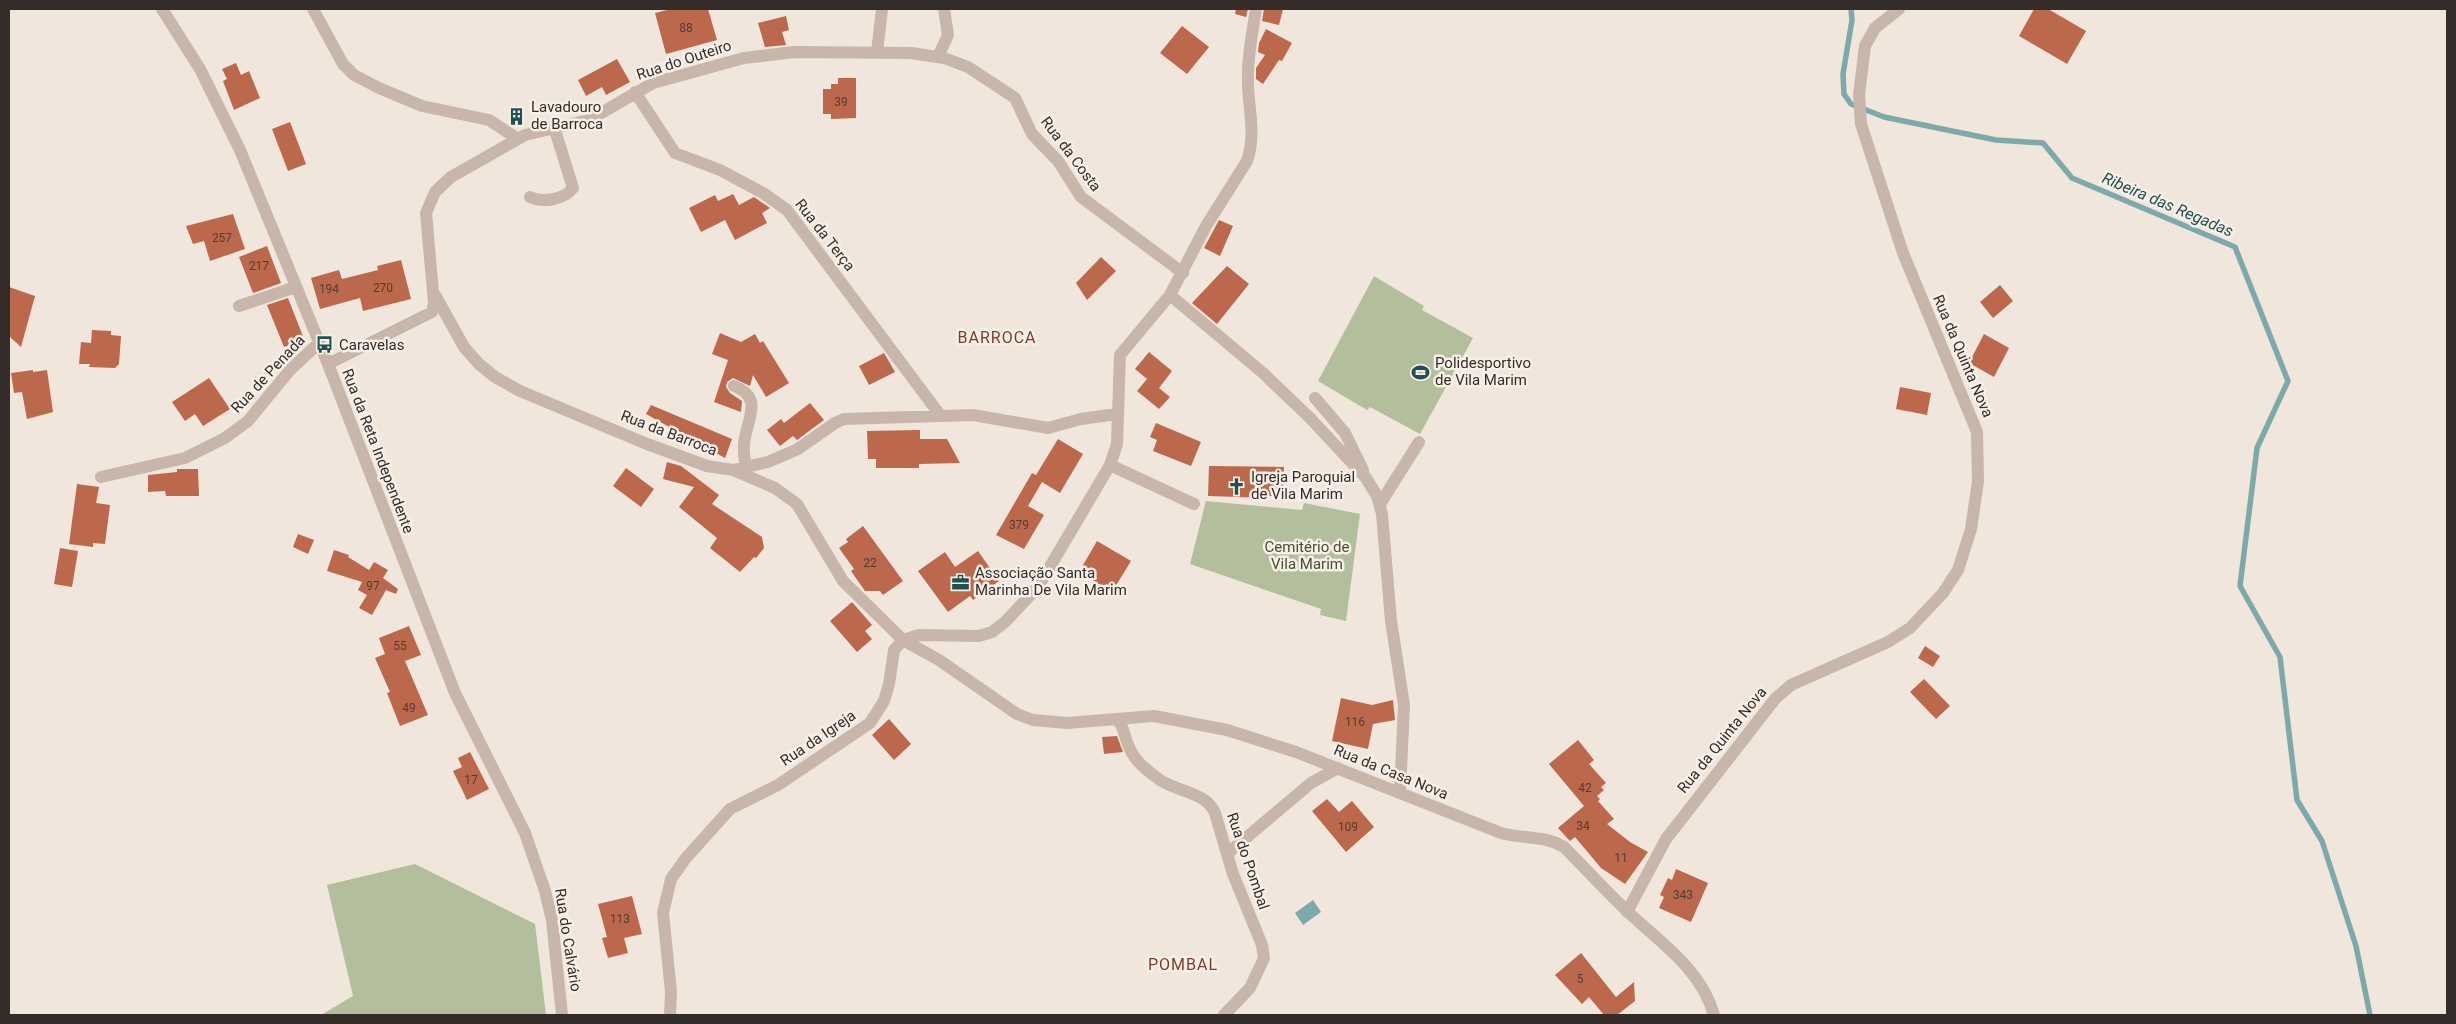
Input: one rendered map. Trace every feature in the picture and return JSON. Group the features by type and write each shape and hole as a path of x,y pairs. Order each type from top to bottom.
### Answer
{"street":[{"name":"Rua da Reta Independente","path":"162,9 200,69 240,150 328,364 455,693 504,788"},
{"path":"313,9 344,64 354,75 422,106 490,120 518,138"},
{"path":"877,52 882,9"},
{"path":"938,57 948,34 944,9"},
{"path":"903,640 919,635 979,636 992,632 1005,622 1038,587 1110,465 1117,444 1120,355 1170,295 1206,226 1247,161 1253,133 1248,75 1256,9"},
{"name":"Rua da Quinta Nova","path":"1628,912 1666,839 1775,699 1792,685 1888,642 1910,628 1944,593 1958,570 1971,530 1978,481 1977,432 1903,253 1861,124 1859,94 1865,46 1875,28 1899,9"},
{"name":"Rua do Outeiro","path":"328,364 429,315 434,308 426,220 429,201 439,187 450,177 518,138 554,127 589,120 623,102 636,92 664,80 754,56 794,52 877,52 938,57"},
{"name":"Rua da Costa","path":"938,57 968,67 1015,98 1032,134 1058,162 1081,197 1182,273"},
{"name":"Rua da Terça","path":"636,92 675,153 720,170 764,193 786,210 940,415"},
{"path":"530,197 543,202 568,193 573,188 554,127"},
{"path":"239,306 296,287"},
{"name":"Rua da Barroca","path":"432,288 464,348 479,364 504,382 647,444 707,466 733,470 746,468 798,449 839,421 940,415 982,416 1048,428 1081,419 1117,414"},
{"path":"1170,295 1263,373 1366,478"},
{"name":"Rua de Penada","path":"101,477 185,458 225,438 248,422 290,370 319,343"},
{"path":"734,386 747,392 751,400 751,411 744,443 746,468"},
{"path":"1315,398 1350,442 1380,504 1393,638 1404,705 1400,794"},
{"path":"1380,504 1419,442"},
{"path":"1110,465 1194,504"},
{"path":"733,470 774,488 797,504 843,581 903,640 964,678 999,704 1024,717 1067,723 1117,719"},
{"name":"Rua da Igreja","path":"670,1015 670,992 663,913 667,890 678,870 717,821 730,809 778,785 870,723 884,701 889,684 894,650 903,640"},
{"name":"Rua da Casa Nova","path":"1117,719 1154,716 1197,723 1276,744 1501,833 1542,838 1559,844 1628,912 1682,960 1704,991 1714,1015"},
{"name":"Rua do Pombal","path":"1117,719 1124,729 1131,753 1139,764 1169,786 1203,798 1210,804 1239,890 1262,945 1264,958 1250,988 1224,1015"},
{"path":"1227,854 1312,783 1338,768"},
{"name":"Rua do Calvário","path":"504,788 526,833 545,891 558,961 562,1015"}],"green space":[{"path":"1374,276 1424,306 1422,310 1473,338 1420,434 1370,407 1367,410 1318,381"},
{"name":"Cemitério de Vila Marim","path":"1206,501 1302,510 1304,503 1360,514 1346,621 1320,615 1321,609 1190,564"},
{"path":"415,864 535,924 546,1015 321,1015 353,996 327,885"}],"water":[{"path":"1313,900 1321,912 1303,925 1295,913"}],"building":[{"path":"671,9 708,9 717,40 666,54 655,13"},
{"path":"1236,9 1248,9 1246,17 1235,14"},
{"path":"1264,9 1283,9 1279,25 1262,21"},
{"path":"2034,9 2048,9 2086,31 2067,64 2019,36"},
{"path":"786,16 789,30 782,32 786,45 765,47 758,23"},
{"path":"1182,26 1209,47 1187,74 1160,53"},
{"path":"1266,29 1292,43 1282,61 1279,60 1263,84 1256,79 1256,68 1265,55 1258,52 1259,43"},
{"path":"617,59 630,82 606,95 602,87 586,96 578,80"},
{"path":"236,63 241,75 249,71 260,98 234,110 223,81 227,79 222,69"},
{"path":"838,78 856,78 856,118 831,119 831,114 823,114 823,89 831,89 831,84 838,84"},
{"path":"290,122 306,164 288,171 272,129"},
{"path":"733,194 739,205 754,197 770,208 762,213 767,223 735,240 725,220 701,232 689,208 715,195 718,201"},
{"path":"233,214 245,249 210,261 204,241 193,244 186,226"},
{"path":"1219,220 1233,226 1220,256 1204,248"},
{"path":"267,246 281,283 253,293 239,257"},
{"path":"1101,257 1116,271 1087,300 1076,283"},
{"path":"401,260 411,299 363,311 360,298 320,309 311,278 339,270 342,279 378,270 377,266"},
{"path":"1227,266 1249,284 1217,324 1192,303"},
{"path":"2000,285 2013,301 1993,318 1980,302"},
{"path":"9,287 35,296 21,347 9,336"},
{"path":"288,298 304,339 284,347 267,305"},
{"path":"92,330 111,331 111,335 121,336 119,364 115,368 89,367 90,364 79,364 81,342 91,343"},
{"path":"720,333 741,342 755,334 760,343 763,341 789,383 766,397 753,375 750,386 733,378 727,382 726,387 730,393 742,401 741,412 714,402 728,360 712,354"},
{"path":"1984,334 2009,348 1994,377 1969,363"},
{"path":"1149,352 1172,371 1159,388 1170,397 1159,409 1137,391 1147,379 1135,369"},
{"path":"884,353 895,372 869,385 859,366"},
{"path":"33,370 33,372 47,370 53,412 27,419 22,392 14,393 11,373"},
{"path":"209,378 230,409 203,426 195,414 185,421 172,402"},
{"path":"1900,387 1931,393 1927,415 1896,409"},
{"path":"810,403 824,420 797,440 793,436 780,446 767,430 781,419 784,423"},
{"path":"651,405 732,439 725,458 646,414"},
{"path":"1156,423 1201,442 1191,466 1153,451 1157,440 1150,437"},
{"path":"920,430 920,439 947,439 960,463 919,464 919,468 876,468 876,459 868,459 867,431"},
{"path":"1058,439 1083,454 1060,493 1042,482 1028,506 1044,515 1024,549 996,535 1032,473 1036,475"},
{"path":"667,462 681,466 719,495 712,504 762,537 764,548 740,572 710,548 717,538 679,507 694,487 663,479"},
{"path":"1209,466 1284,467 1283,496 1266,496 1266,498 1208,496"},
{"path":"626,468 654,489 641,507 613,486"},
{"path":"177,469 198,469 199,496 166,496 165,491 148,492 148,475 177,472"},
{"path":"77,484 99,487 96,503 110,505 105,544 93,543 93,547 69,544"},
{"path":"863,526 903,581 883,595 880,591 865,591 851,571 854,569 839,548 848,542 846,539"},
{"path":"298,534 314,540 308,554 293,547"},
{"path":"1097,541 1131,561 1112,592 1079,572"},
{"path":"60,548 78,551 72,587 54,584"},
{"path":"334,550 349,555 348,557 369,570 374,562 388,570 383,578 398,589 396,594 386,590 372,615 359,608 367,595 358,590 362,582 327,571"},
{"path":"978,551 999,581 973,600 970,596 948,612 918,571 945,552 955,567"},
{"path":"852,602 872,625 865,631 872,639 857,652 830,621"},
{"path":"409,626 421,655 405,661 428,715 400,726 387,693 390,692 375,658 385,654 379,638"},
{"path":"1925,646 1940,656 1933,667 1918,658"},
{"path":"1924,679 1950,706 1936,719 1910,692"},
{"path":"1341,698 1372,705 1393,700 1395,720 1373,724 1368,749 1332,741"},
{"path":"889,719 911,744 894,760 872,735"},
{"path":"1117,736 1123,752 1104,754 1102,737"},
{"path":"1578,740 1594,760 1589,764 1606,783 1601,787 1604,790 1597,796 1600,799 1598,801 1614,819 1607,824 1630,842 1648,852 1625,884 1601,868 1575,837 1570,841 1558,828 1584,806 1549,764"},
{"path":"470,752 489,789 467,800 453,771 462,767 458,758"},
{"path":"1327,799 1339,812 1352,801 1374,827 1346,852 1312,811"},
{"path":"1676,869 1708,883 1691,922 1659,908 1664,897 1660,895 1668,878 1672,880"},
{"path":"632,896 642,934 624,938 628,953 608,958 602,938 607,937 598,904"},
{"path":"1581,953 1616,997 1634,982 1635,1001 1617,1015 1604,1015 1589,997 1582,1004 1555,975"}],"waterway":[{"name":"Ribeira das Regadas","path":"1851,9 1852,20 1843,74 1844,94 1851,104 1884,117 1996,140 2043,143 2072,178 2235,247 2288,381 2257,448 2240,586 2280,657 2297,800 2322,841 2356,946 2370,1015"}],"place":[{"name":"Lavadouro de Barroca","path":"517,116"},
{"name":"Caravelas","path":"325,345"},
{"name":"Polidesportivo de Vila Marim","path":"1421,372"},
{"name":"Igreja Paroquial de Vila Marim","path":"1237,486"},
{"name":"Associação Santa Marinha De Vila Marim","path":"961,582"}],"district":[{"name":"BARROCA","path":"997,337"},
{"name":"POMBAL","path":"1183,964"}]}
